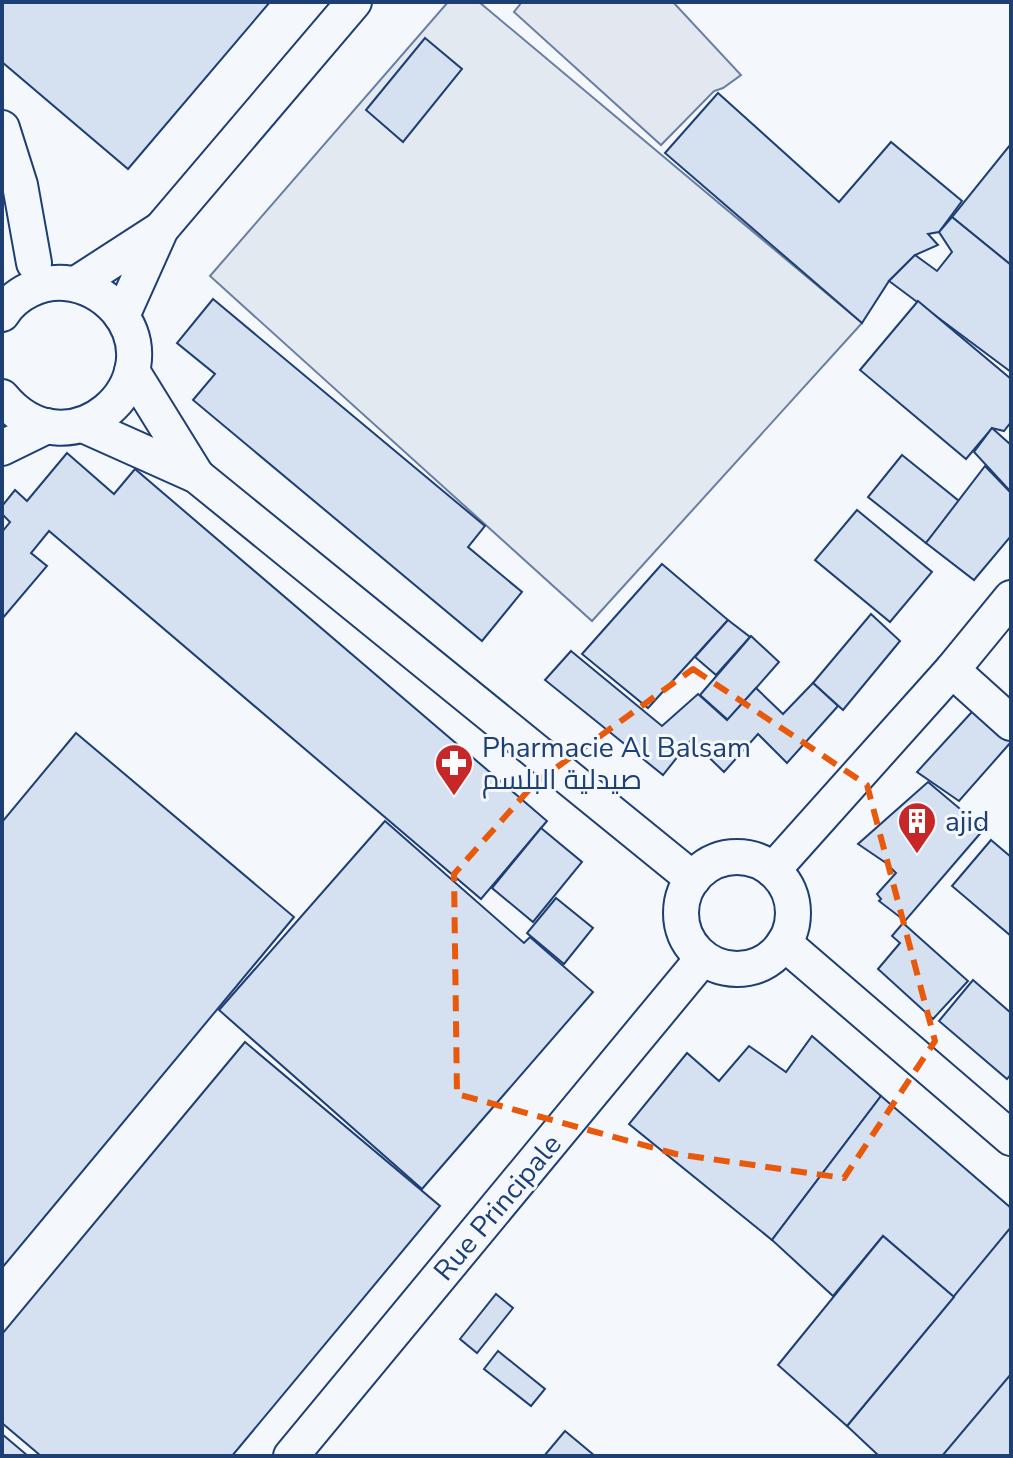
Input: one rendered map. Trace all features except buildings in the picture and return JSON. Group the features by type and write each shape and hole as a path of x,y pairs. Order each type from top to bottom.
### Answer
{"street":[{"path":"122,316 161,229 354,2"},
{"path":"2,128 20,185 56,276"},
{"path":"2,314 22,294 161,229"},
{"path":"2,234 56,276 94,291 109,302 122,316 130,333 133,352 132,371 115,405 83,425 65,428 27,420 2,397"},
{"path":"132,371 197,476"},
{"path":"83,425 197,476 693,879"},
{"path":"2,448 47,426"},
{"path":"773,870 952,670 1011,598"},
{"path":"952,670 1011,723"},
{"path":"731,858 745,858 773,870 788,892 792,905 790,931 784,943 772,957 756,966 738,969 719,967 703,958 694,949 683,927 683,902 693,879 716,861 731,858"},
{"path":"784,943 1011,1138"},
{"name":"Rue Principale","path":"291,1456 703,958"}],"highlighted area":[{"path":"693,669 867,785 935,1041 844,1178 676,1154 457,1094 454,874 535,783"}],"shaded area":[{"path":"448,2 479,2 862,323 592,621 210,276"},
{"path":"522,2 673,2 741,75 714,91 661,145 514,12"}],"place":[{"name":"Pharmacie Al Balsam صيدلية البلسم","path":"454,797"},
{"name":"ajid","path":"917,855"}]}
